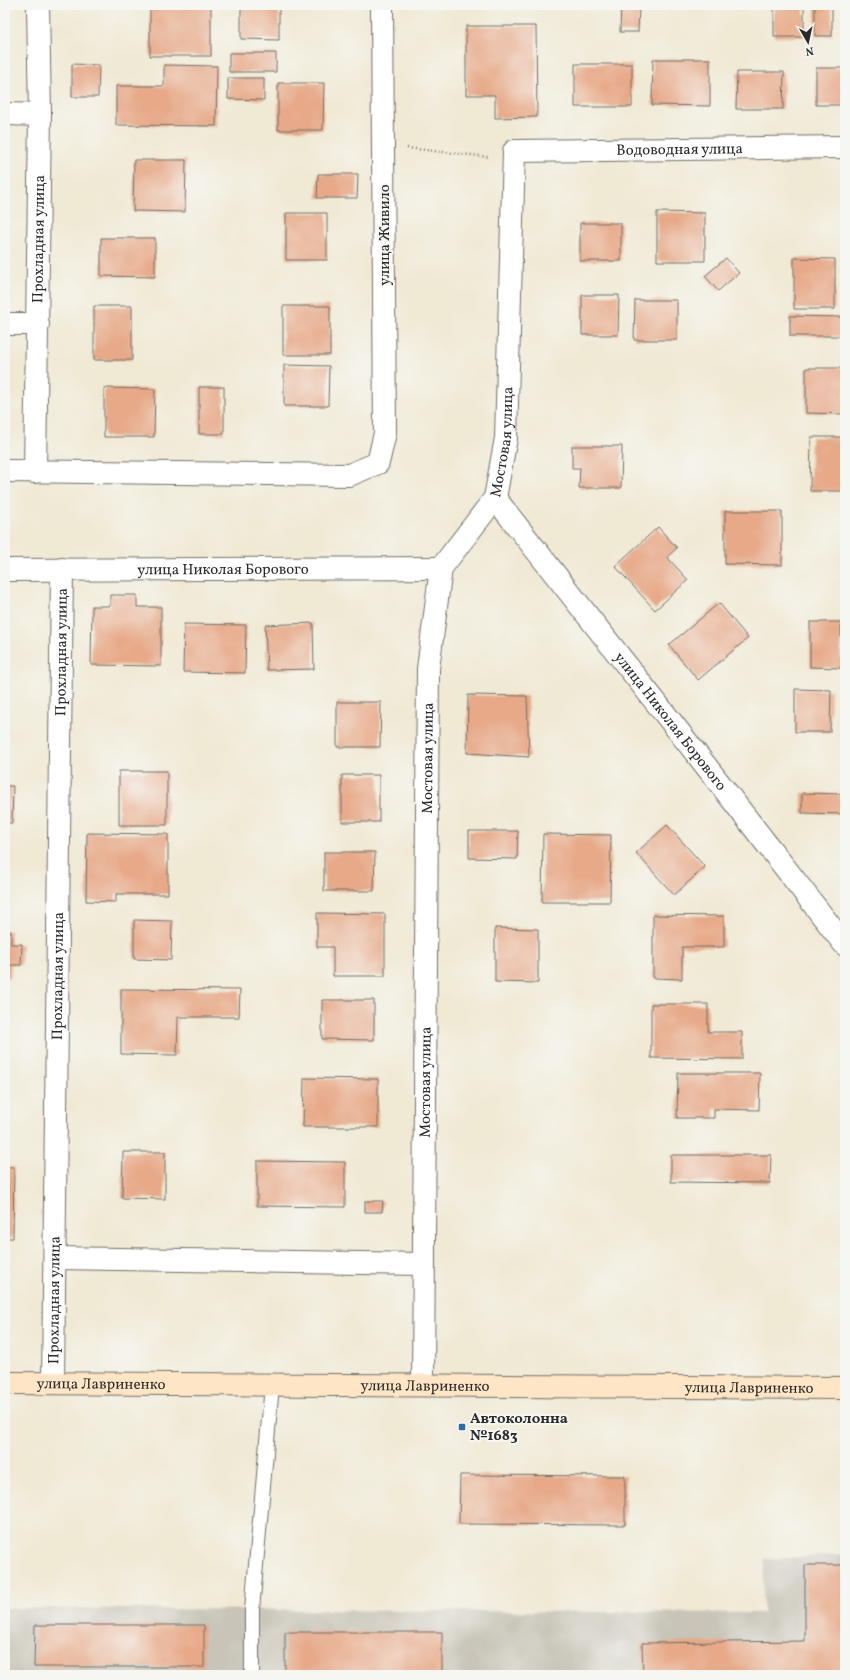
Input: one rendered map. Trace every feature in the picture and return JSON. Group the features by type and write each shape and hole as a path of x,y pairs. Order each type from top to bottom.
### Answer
{"street":[{"name":"Прохладная улица","path":"36,472 40,115 38,5"},
{"name":"улица Живило","path":"36,472 349,475 378,463 385,433 382,5"},
{"path":"5,114 40,115"},
{"name":"Водоводная улица","path":"514,155 845,147"},
{"name":"Мостовая улица","path":"424,1385 428,669 441,568 495,498 506,438 514,155"},
{"path":"5,324 38,324"},
{"path":"5,471 36,472"},
{"name":"улица Николая Борового","path":"495,498 845,945"},
{"name":"улица Николая Борового","path":"5,570 441,568"},
{"name":"Прохладная улица","path":"54,1383 62,569"},
{"path":"55,1258 424,1264"},
{"name":"улица Лавриненко","path":"5,1383 845,1388"}],"lane":[{"path":"252,1675 252,1610 272,1385"}],"path":[{"path":"383,146 514,155"}],"shaded area":[{"path":"845,1555 845,1675 5,1675 5,1608 763,1613 764,1559"}],"building":[{"path":"150,5 211,6 211,56 150,56"},
{"path":"241,5 279,5 279,40 241,39"},
{"path":"621,5 639,5 638,32 620,32"},
{"path":"815,5 832,5 832,36 815,36"},
{"path":"774,7 804,7 804,37 774,37"},
{"path":"466,26 536,26 537,117 495,118 495,95 466,95"},
{"path":"229,53 276,53 276,72 229,72"},
{"path":"653,59 710,59 710,106 652,105"},
{"path":"72,64 99,65 98,97 72,97"},
{"path":"575,64 632,64 632,107 575,107"},
{"path":"164,65 217,66 216,126 116,125 116,86 164,86"},
{"path":"816,68 845,68 845,105 816,105"},
{"path":"737,72 784,72 783,109 736,109"},
{"path":"228,78 264,78 264,100 228,99"},
{"path":"278,83 324,83 323,130 278,130"},
{"path":"134,160 186,160 185,212 133,211"},
{"path":"318,174 358,174 357,198 317,198"},
{"path":"5,196 8,196 8,215 5,215"},
{"path":"657,212 705,213 705,261 657,261"},
{"path":"286,213 327,213 327,260 286,260"},
{"path":"580,223 621,223 621,261 580,261"},
{"path":"101,238 155,238 155,277 101,276"},
{"path":"726,258 739,273 718,291 705,276"},
{"path":"794,258 835,259 835,309 794,309"},
{"path":"582,295 619,295 618,335 582,335"},
{"path":"635,300 677,300 677,340 634,340"},
{"path":"94,306 132,306 132,360 94,360"},
{"path":"283,306 330,306 330,355 283,355"},
{"path":"790,316 842,317 841,336 790,336"},
{"path":"284,365 329,366 328,406 284,406"},
{"path":"806,368 845,368 845,414 806,413"},
{"path":"199,387 224,387 224,434 199,434"},
{"path":"104,388 155,389 154,437 104,437"},
{"path":"811,437 845,437 845,491 810,491"},
{"path":"572,446 622,446 621,488 579,488 580,468 572,468"},
{"path":"725,511 782,511 782,565 725,564"},
{"path":"658,527 677,548 667,557 688,580 655,610 615,566"},
{"path":"110,595 137,595 137,607 161,607 161,666 91,665 92,606 110,606"},
{"path":"719,603 748,638 698,680 669,645"},
{"path":"810,622 841,622 841,668 810,667"},
{"path":"313,623 314,669 267,670 265,625"},
{"path":"184,624 246,625 245,673 183,672"},
{"path":"795,689 831,690 830,732 795,732"},
{"path":"468,695 527,696 529,757 467,753"},
{"path":"337,702 381,702 380,747 337,747"},
{"path":"119,771 167,771 167,825 119,825"},
{"path":"342,775 379,775 379,822 342,822"},
{"path":"5,786 13,786 12,823 5,823"},
{"path":"802,793 845,794 845,814 802,813"},
{"path":"667,825 705,867 674,895 636,853"},
{"path":"469,831 518,831 517,859 469,858"},
{"path":"87,833 168,834 168,894 116,894 116,902 86,901"},
{"path":"543,834 611,835 610,902 542,902"},
{"path":"324,852 375,852 374,891 324,891"},
{"path":"317,913 385,914 385,976 333,976 333,947 317,947"},
{"path":"653,915 724,916 724,947 682,947 682,979 653,978"},
{"path":"134,920 172,921 171,960 134,959"},
{"path":"495,928 538,929 538,983 495,982"},
{"path":"5,931 11,931 11,944 22,944 21,965 11,965 11,978 5,978"},
{"path":"121,989 240,990 239,1017 178,1017 177,1055 121,1054"},
{"path":"322,1000 374,1000 374,1040 322,1039"},
{"path":"651,1004 708,1004 708,1032 742,1032 742,1059 651,1058"},
{"path":"678,1073 760,1073 759,1110 714,1109 714,1118 677,1118"},
{"path":"304,1078 378,1079 378,1127 303,1127"},
{"path":"123,1152 165,1152 165,1199 122,1198"},
{"path":"671,1155 771,1155 770,1183 671,1182"},
{"path":"257,1161 345,1162 345,1207 257,1206"},
{"path":"5,1167 14,1167 13,1238 5,1238"},
{"path":"365,1201 383,1201 382,1212 365,1212"},
{"path":"460,1475 625,1476 625,1525 459,1524"},
{"path":"805,1565 845,1565 845,1675 643,1675 642,1643 805,1641"},
{"path":"35,1625 204,1625 204,1667 34,1667"},
{"path":"285,1632 442,1632 442,1675 285,1675"}],"place":[{"name":"Автоколонна №1683","path":"462,1427"}]}
